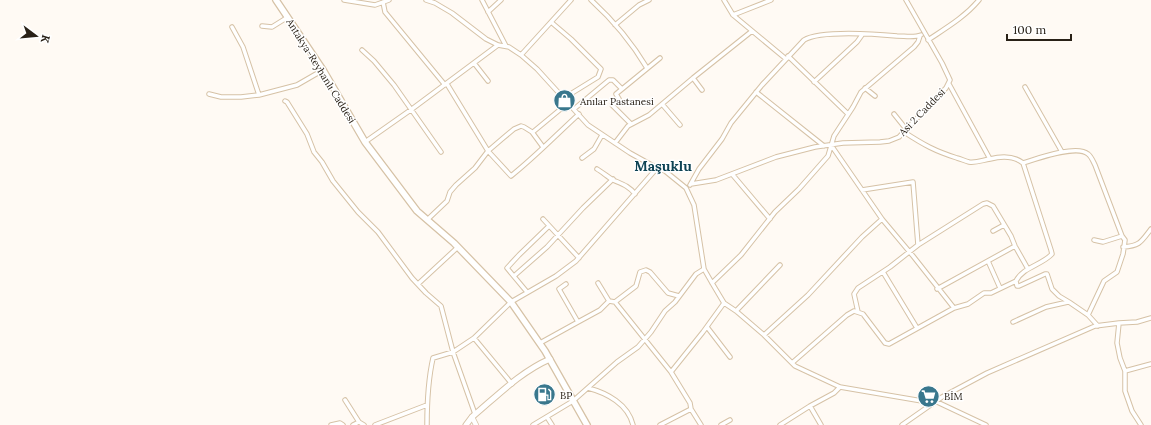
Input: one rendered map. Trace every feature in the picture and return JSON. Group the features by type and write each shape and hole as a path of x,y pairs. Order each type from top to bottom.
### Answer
{"main road":[{"name":"Antakya-Reyhanlı Caddesi","path":"276,0 323,70 365,142 417,211 458,247 511,302 550,359 587,425"},
{"path":"466,425 473,415 512,384 535,366 550,359"}],"street":[{"path":"344,0 375,5 389,0"},
{"path":"428,0 452,13 486,39 498,45 509,48"},
{"path":"482,0 505,46 521,55 537,69 588,125 615,143 657,168 665,171 686,188 694,205 704,270 724,303 736,311 764,335 792,363 806,372 840,388 877,395 935,401 986,425"},
{"path":"488,12 501,0"},
{"path":"521,55 571,0"},
{"path":"591,0 603,10 634,48 647,68"},
{"path":"615,25 639,5 649,0"},
{"path":"724,0 733,15 787,58 848,114"},
{"path":"733,15 771,0"},
{"path":"928,40 959,19 979,0"},
{"name":"Asi 2 Caddesi","path":"691,184 716,180 776,157 824,146 889,141 899,137 949,84 949,77 908,1"},
{"path":"382,2 385,12 446,84 488,151 511,176 528,163 579,114"},
{"path":"262,26 272,27 288,17"},
{"path":"551,22 571,39 601,69 598,77 564,98"},
{"path":"232,27 243,47 259,95"},
{"path":"615,143 628,126 650,115 693,78 752,31"},
{"path":"712,283 741,255 775,212 799,189 828,156 839,127 853,107 861,92 914,46 918,42 920,36 924,33"},
{"path":"686,188 691,184 699,169 722,140 731,123 756,92 808,37 819,35 920,36"},
{"path":"814,82 857,42 862,35"},
{"path":"365,142 412,110 498,45"},
{"path":"362,50 374,61 394,85 441,152"},
{"path":"631,124 612,105 619,98 616,94 660,58"},
{"path":"474,64 488,81"},
{"path":"209,94 221,97 259,95 297,85 323,70"},
{"path":"693,78 702,90"},
{"path":"867,79 871,83"},
{"path":"574,109 609,80 613,80 622,88"},
{"path":"949,84 990,159"},
{"path":"1025,87 1062,152"},
{"path":"865,88 875,96"},
{"path":"756,92 824,146"},
{"path":"285,101 306,134 314,152 322,162 333,181 358,212 378,232 418,284 441,306 453,352 476,425"},
{"path":"532,132 568,103"},
{"path":"662,104 680,125"},
{"path":"792,363 847,314 854,311 863,314 886,343 889,344 954,308 968,304 984,293 991,293 1016,280 1028,269 1045,261 1052,254 1023,163 1018,159 1007,157 968,162 941,154 926,146 905,130 894,114"},
{"path":"427,220 444,204 450,192 475,168 488,151 514,129 521,126 532,132 543,147"},
{"path":"582,158 594,149 602,135"},
{"path":"831,145 882,219 954,308"},
{"path":"1023,163 1062,152 1078,150 1089,154 1095,165 1122,236 1125,240 1123,254 1117,272 1104,281 1088,315"},
{"path":"427,425 430,371 434,358 453,352 474,338 511,302 556,276 576,261 657,168"},
{"path":"597,169 612,179 631,188 635,194"},
{"path":"732,174 770,219"},
{"path":"514,276 547,247 612,179"},
{"path":"862,190 913,182 918,245"},
{"path":"858,312 854,294 858,288 883,272 918,245 983,204 987,203 993,206 1028,269"},
{"path":"543,219 579,258"},
{"path":"764,335 808,295 842,257 882,219"},
{"path":"993,231 1004,225"},
{"path":"527,292 507,268 549,226"},
{"path":"1123,247 1135,246 1151,229"},
{"path":"1094,240 1103,242 1122,236"},
{"path":"937,288 1015,246"},
{"path":"418,284 458,247"},
{"path":"988,261 1000,288"},
{"path":"736,311 780,266"},
{"path":"615,302 636,286 640,272 643,270 650,272 668,293 680,296"},
{"path":"533,425 573,401 608,369 638,347 696,274 704,270"},
{"path":"883,272 917,328"},
{"path":"1016,280 1017,286 1019,286 1047,274 1052,289 1062,299 1088,315 1098,326"},
{"path":"598,283 609,301 615,302 671,372 690,403 691,409 701,425"},
{"path":"566,284 559,289 578,322"},
{"path":"540,343 600,310 609,301"},
{"path":"1013,322 1046,307 1069,302"},
{"path":"671,372 724,303"},
{"path":"902,425 935,401 987,373 1098,326 1137,322 1151,318"},
{"path":"1119,323 1117,343 1120,358 1125,371 1125,392 1132,411 1140,425"},
{"path":"707,327 730,357"},
{"path":"474,338 512,384"},
{"path":"1125,371 1151,364"},
{"path":"588,388 602,392 621,404 627,411 633,425"},
{"path":"780,425 840,388"},
{"path":"345,400 359,422 364,425"},
{"path":"926,401 926,407"},
{"path":"375,425 427,405"},
{"path":"810,406 821,425"},
{"path":"660,425 691,409"},
{"path":"547,417 552,425"},
{"path":"721,425 730,420"},
{"path":"353,425 359,422"},
{"path":"331,425 340,423 343,425"}],"place":[{"name":"Anılar Pastanesi","path":"565,101"},
{"name":"BP","path":"545,395"},
{"name":"BİM","path":"929,396"}],"district":[{"name":"Maşuklu","path":"663,166"}]}
